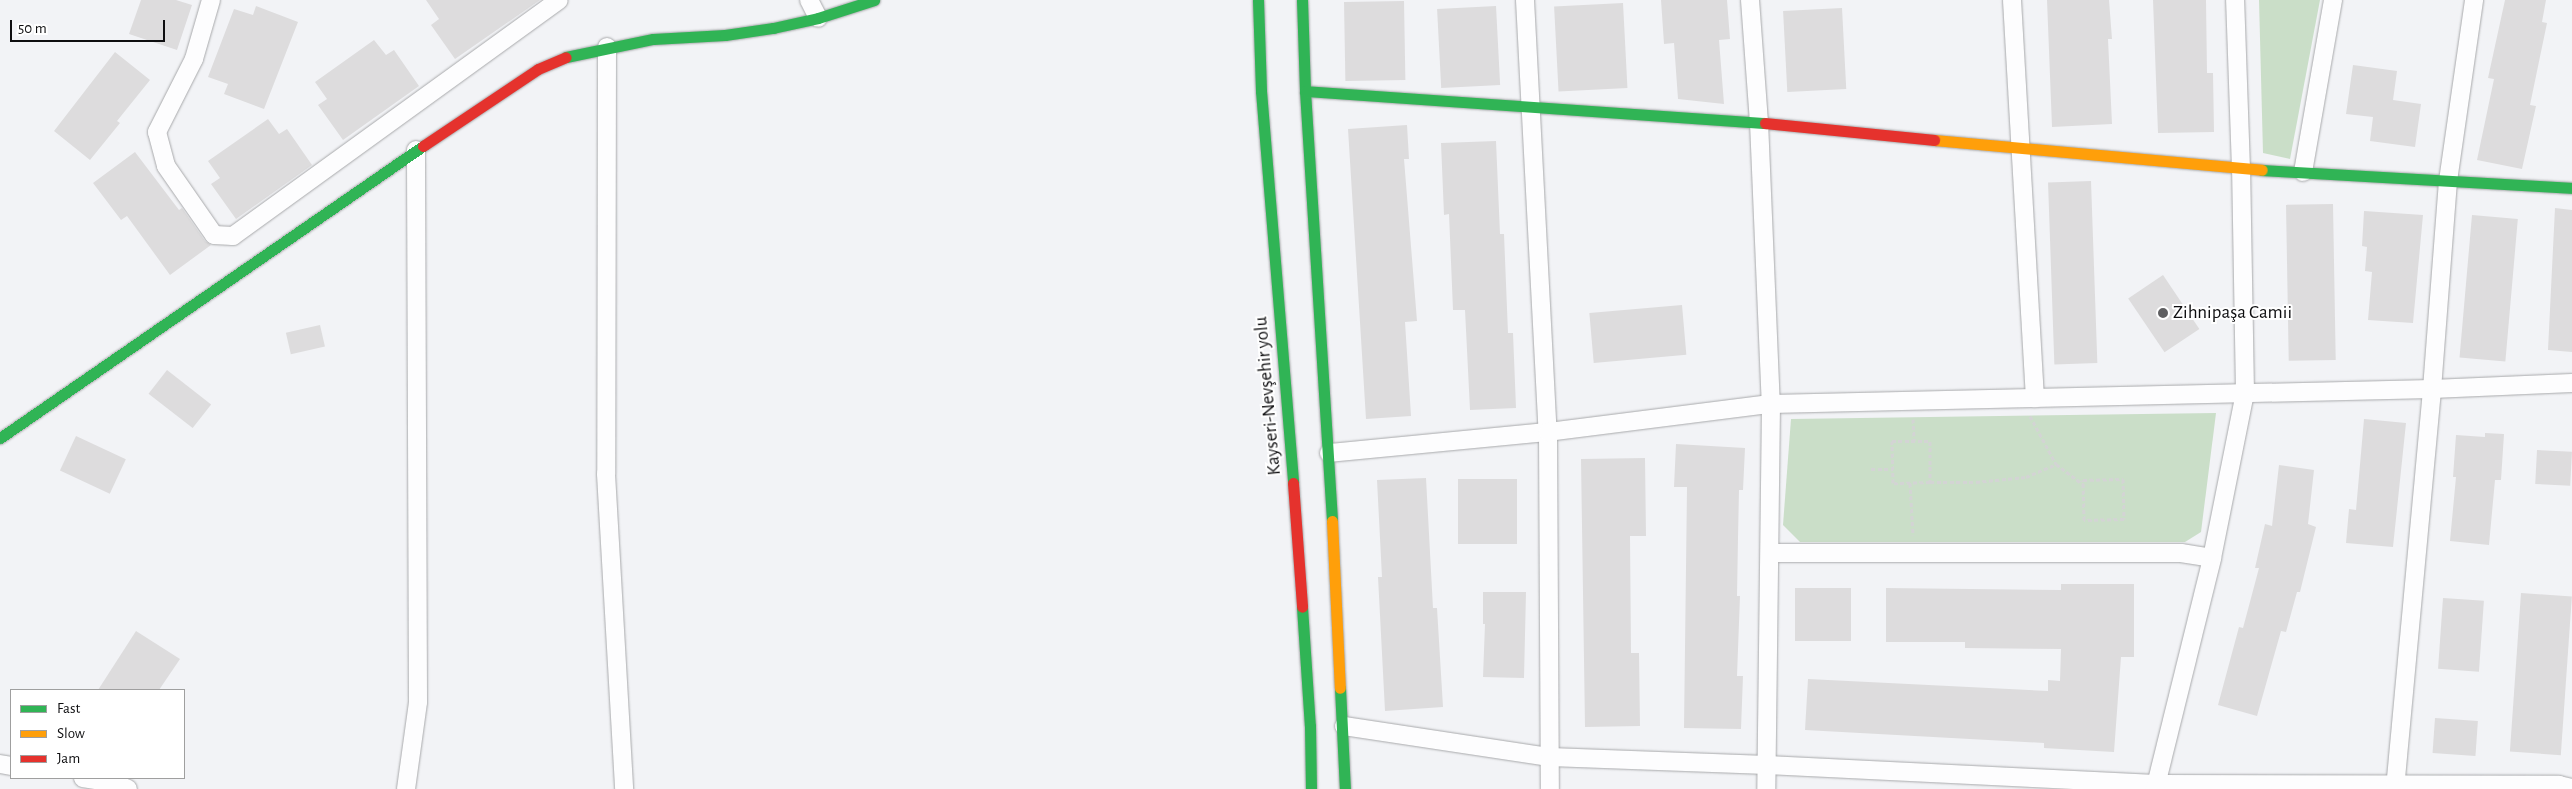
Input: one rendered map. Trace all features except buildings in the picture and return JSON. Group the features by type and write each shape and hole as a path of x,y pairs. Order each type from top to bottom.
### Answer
{"main road":[{"path":"0,438 416,150 538,69 567,56 607,47 653,39 725,35 818,18 874,0"},
{"name":"Kayseri-Nevşehir yolu","path":"1258,0 1261,91 1291,456 1308,707 1310,789"},
{"path":"1302,0 1305,91 1329,453 1344,726 1345,789"},
{"path":"1305,91 1759,122 2022,149 2241,168 2572,188"}],"street":[{"path":"211,0 194,59 157,132 166,166 214,235 232,236 559,0"},
{"path":"809,0 818,18"},
{"path":"1525,0 1548,432 1550,789"},
{"path":"1750,0 1759,122 1772,404 1766,789"},
{"path":"2012,0 2022,149 2027,398"},
{"path":"2155,787 2212,558 2245,393 2241,168 2235,0"},
{"path":"2303,172 2333,0"},
{"path":"2395,787 2432,389 2448,181 2474,0"},
{"path":"607,47 606,474 624,789"},
{"path":"406,789 418,702 416,150"},
{"path":"1329,453 1548,432 1772,404 2432,389 2572,383"},
{"path":"1770,553 2181,553 2212,558"},
{"path":"1344,726 1550,757 1767,765 2155,787 2560,785 2572,788"},
{"path":"87,779 122,788"}],"path":[{"path":"2027,398 2056,464 2083,484"},
{"path":"1930,482 1930,441 1892,442 1893,483 1930,482 2026,477 2056,464"},
{"path":"1871,469 1893,469"},
{"path":"2123,479 2124,519 2084,520 2083,484 2083,480 2123,479"},
{"path":"1910,482 1914,553"}],"green space":[{"path":"2259,0 2320,0 2290,159 2263,153"},
{"path":"2216,413 2201,532 2185,542 1800,542 1783,525 1791,419"}],"traffic: fast":[{"path":"566,57 653,39 725,35 773,28 818,18 874,0"},
{"path":"1258,0 1261,91 1293,483"},
{"path":"1302,0 1305,91 1332,521"},
{"path":"1305,91 1765,123"},
{"path":"0,438 423,146"},
{"path":"2262,170 2572,188"},
{"path":"1302,607 1310,726 1311,789"},
{"path":"1340,688 1345,789"}],"traffic: slow":[{"path":"1934,140 2262,170"},
{"path":"1332,521 1340,688"}],"traffic: jam":[{"path":"423,146 538,69 566,57"},
{"path":"1765,123 1934,140"},
{"path":"1293,483 1302,607"}],"place":[{"name":"Zihnipaşa Camii","path":"2163,313"}]}
